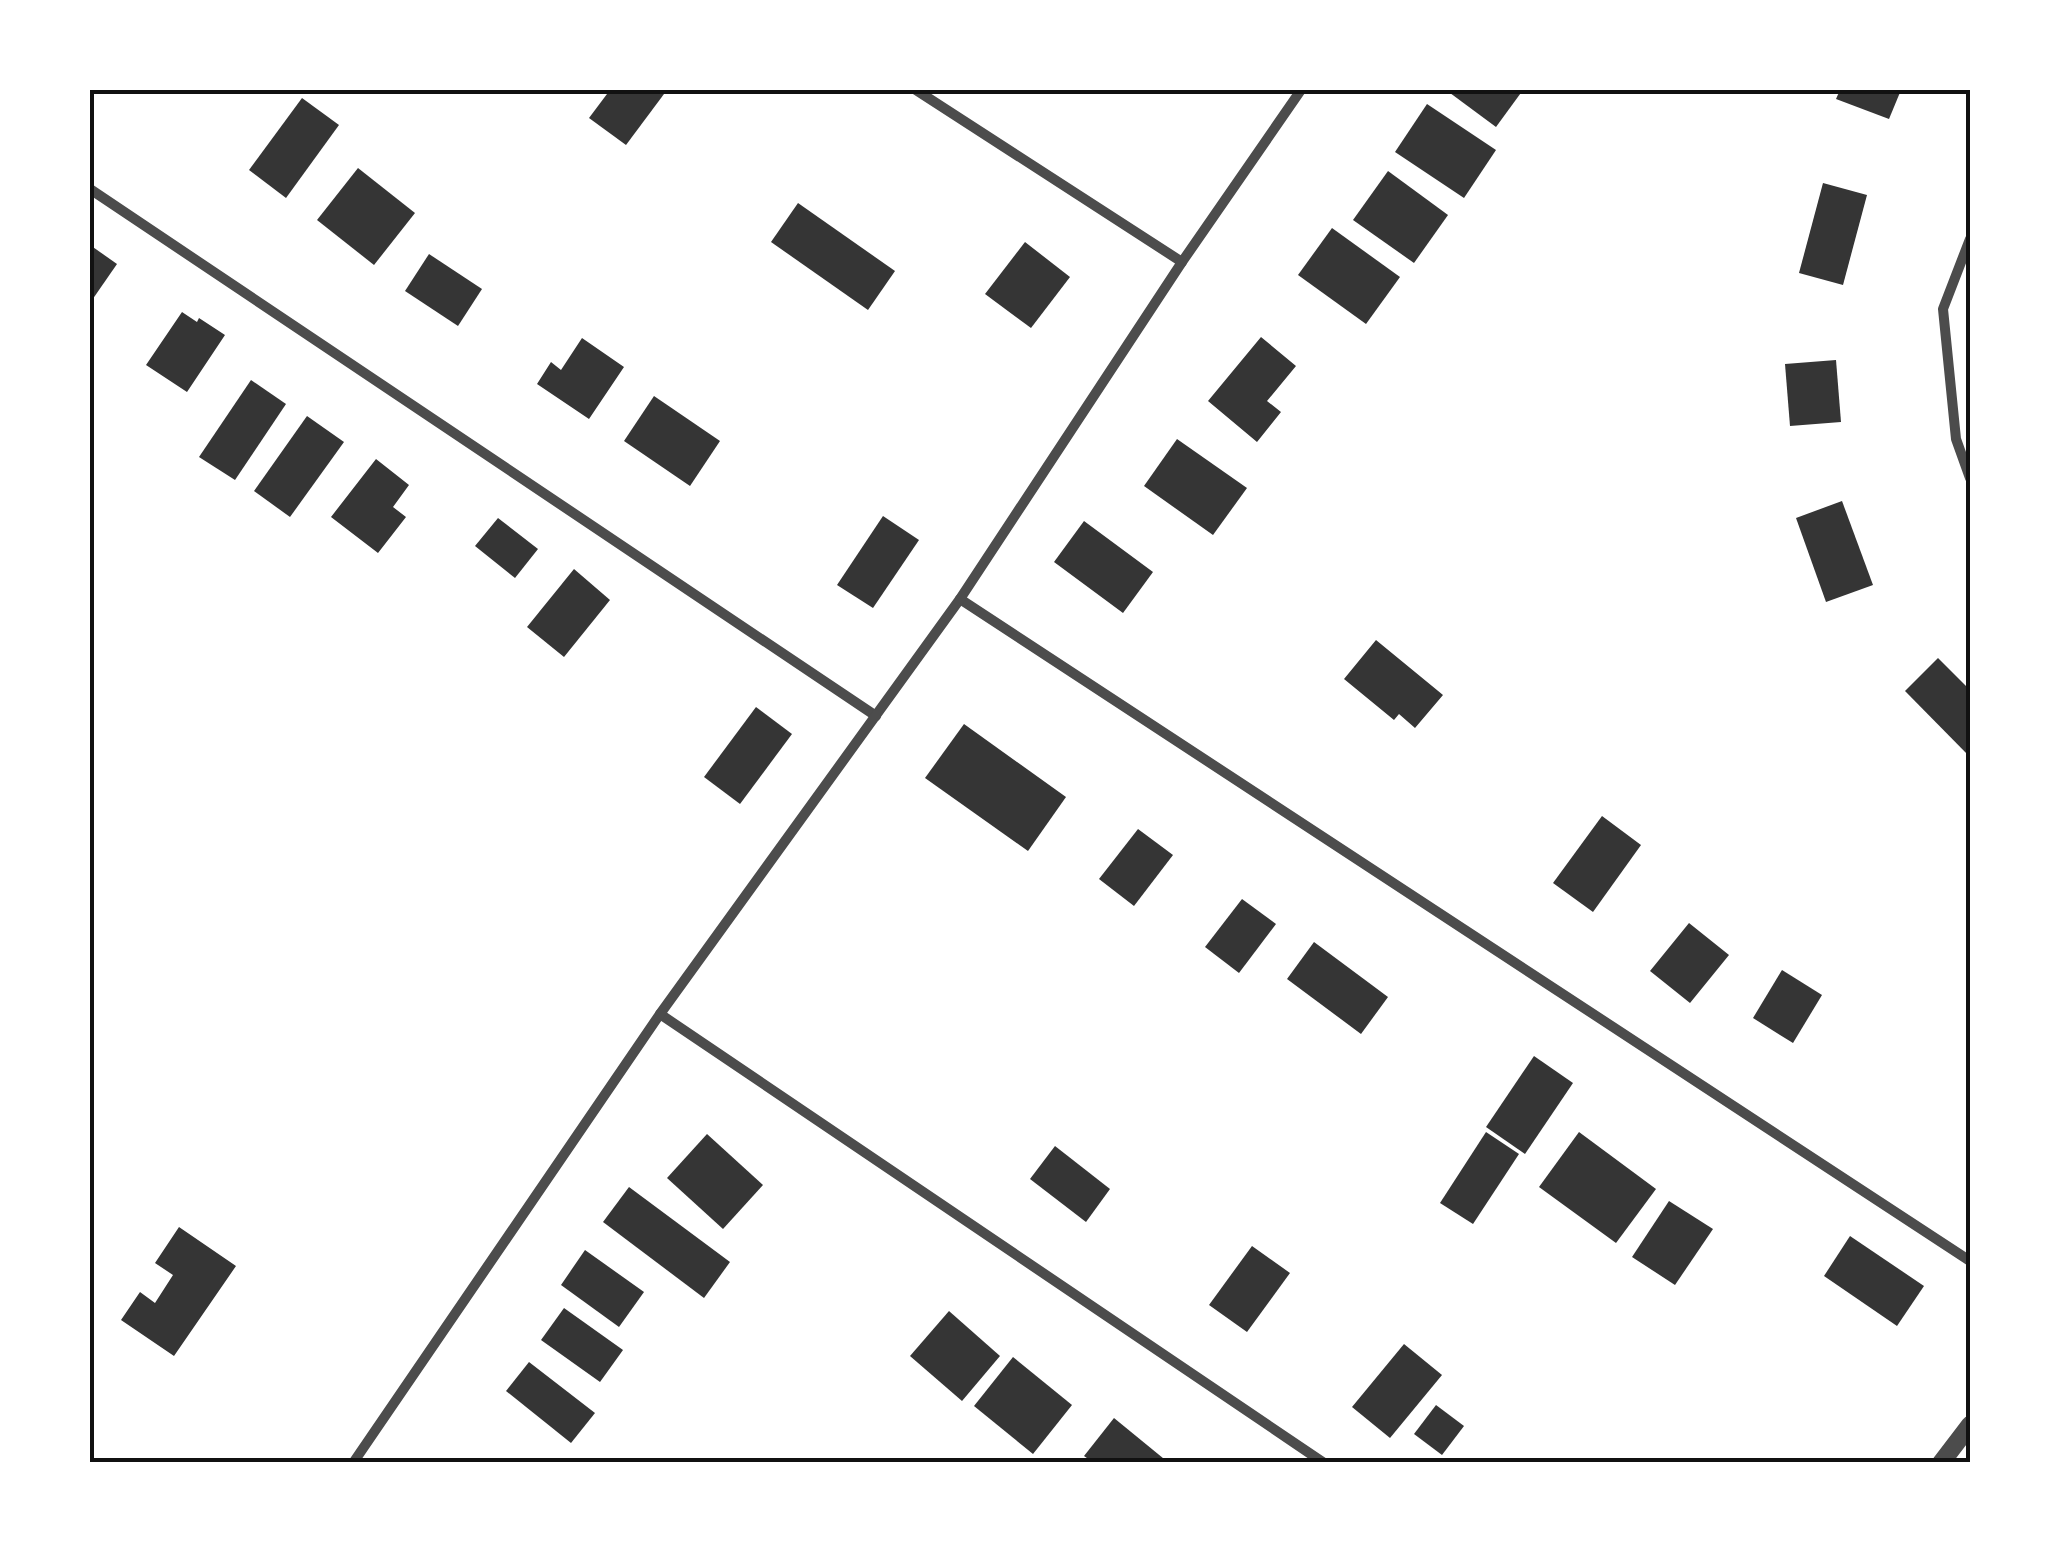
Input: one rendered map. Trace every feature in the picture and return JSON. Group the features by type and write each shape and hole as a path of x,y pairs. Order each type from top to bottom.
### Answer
{"street":[{"path":"916,90 1182,262"},
{"path":"353,1463 660,1014 960,599 1182,262 1301,90"},
{"path":"90,189 876,716"},
{"path":"1970,239 1943,310 1956,440 1970,478"},
{"path":"960,599 1970,1261"},
{"path":"660,1014 1324,1463"},
{"path":"1941,1463 1970,1425"}],"building":[{"path":"610,90 667,90 626,145 589,118"},
{"path":"1446,90 1523,90 1496,127"},
{"path":"1840,90 1901,90 1889,119 1836,99"},
{"path":"302,98 339,125 286,198 249,170"},
{"path":"1427,104 1496,150 1464,198 1395,152"},
{"path":"358,168 415,213 374,265 317,220"},
{"path":"1388,171 1448,215 1414,263 1353,220"},
{"path":"1823,183 1867,195 1843,285 1799,273"},
{"path":"798,203 895,271 868,310 771,242"},
{"path":"1332,228 1400,277 1366,324 1298,275"},
{"path":"1025,242 1070,277 1031,328 985,294"},
{"path":"90,245 117,264 90,303"},
{"path":"429,254 482,289 458,326 405,291"},
{"path":"182,312 225,335 187,392 146,365"},
{"path":"1261,337 1296,366 1267,401 1281,412 1257,442 1208,401"},
{"path":"582,338 624,367 589,419 537,384 551,362 561,370"},
{"path":"1836,360 1841,422 1790,426 1785,364"},
{"path":"251,380 286,404 235,480 199,457"},
{"path":"654,396 720,441 690,486 624,441"},
{"path":"307,416 344,442 290,517 254,491"},
{"path":"1177,439 1247,488 1213,535 1144,486"},
{"path":"376,459 409,485 393,507 406,517 378,553 331,517"},
{"path":"1842,501 1873,585 1826,602 1796,518"},
{"path":"883,516 919,540 873,608 837,585"},
{"path":"498,518 538,549 515,578 475,546"},
{"path":"1084,521 1153,572 1123,613 1054,562"},
{"path":"574,569 610,600 564,657 527,627"},
{"path":"1376,640 1443,695 1415,728 1399,714 1394,720 1344,679"},
{"path":"1938,658 1970,690 1970,757 1905,691"},
{"path":"756,707 792,734 740,804 704,777"},
{"path":"964,724 1066,797 1028,851 925,778"},
{"path":"1602,816 1641,845 1593,912 1553,883"},
{"path":"1138,829 1173,855 1134,906 1099,879"},
{"path":"1242,899 1276,924 1239,973 1205,947"},
{"path":"1689,923 1729,955 1690,1003 1650,971"},
{"path":"1314,942 1388,997 1361,1034 1287,979"},
{"path":"1782,970 1822,995 1793,1043 1753,1018"},
{"path":"1534,1056 1573,1083 1525,1154 1486,1127"},
{"path":"1486,1132 1519,1154 1473,1224 1440,1203"},
{"path":"1579,1132 1656,1189 1616,1243 1539,1187"},
{"path":"707,1134 763,1185 723,1229 667,1178"},
{"path":"1055,1146 1110,1189 1086,1222 1030,1179"},
{"path":"629,1187 730,1262 704,1298 603,1222"},
{"path":"1669,1201 1713,1229 1675,1285 1632,1257"},
{"path":"179,1227 236,1266 174,1356 121,1320 140,1292 155,1303 173,1275 155,1263"},
{"path":"1850,1236 1924,1286 1897,1326 1824,1276"},
{"path":"1252,1246 1290,1273 1247,1332 1209,1305"},
{"path":"585,1250 644,1292 619,1327 561,1285"},
{"path":"564,1308 623,1350 600,1382 541,1340"},
{"path":"949,1311 1000,1356 962,1401 910,1356"},
{"path":"1404,1344 1442,1375 1390,1438 1352,1407"},
{"path":"1013,1357 1072,1405 1033,1454 974,1406"},
{"path":"529,1362 595,1413 571,1443 506,1391"},
{"path":"1436,1405 1464,1426 1442,1455 1414,1434"},
{"path":"1114,1418 1169,1463 1094,1463 1084,1456"}]}
